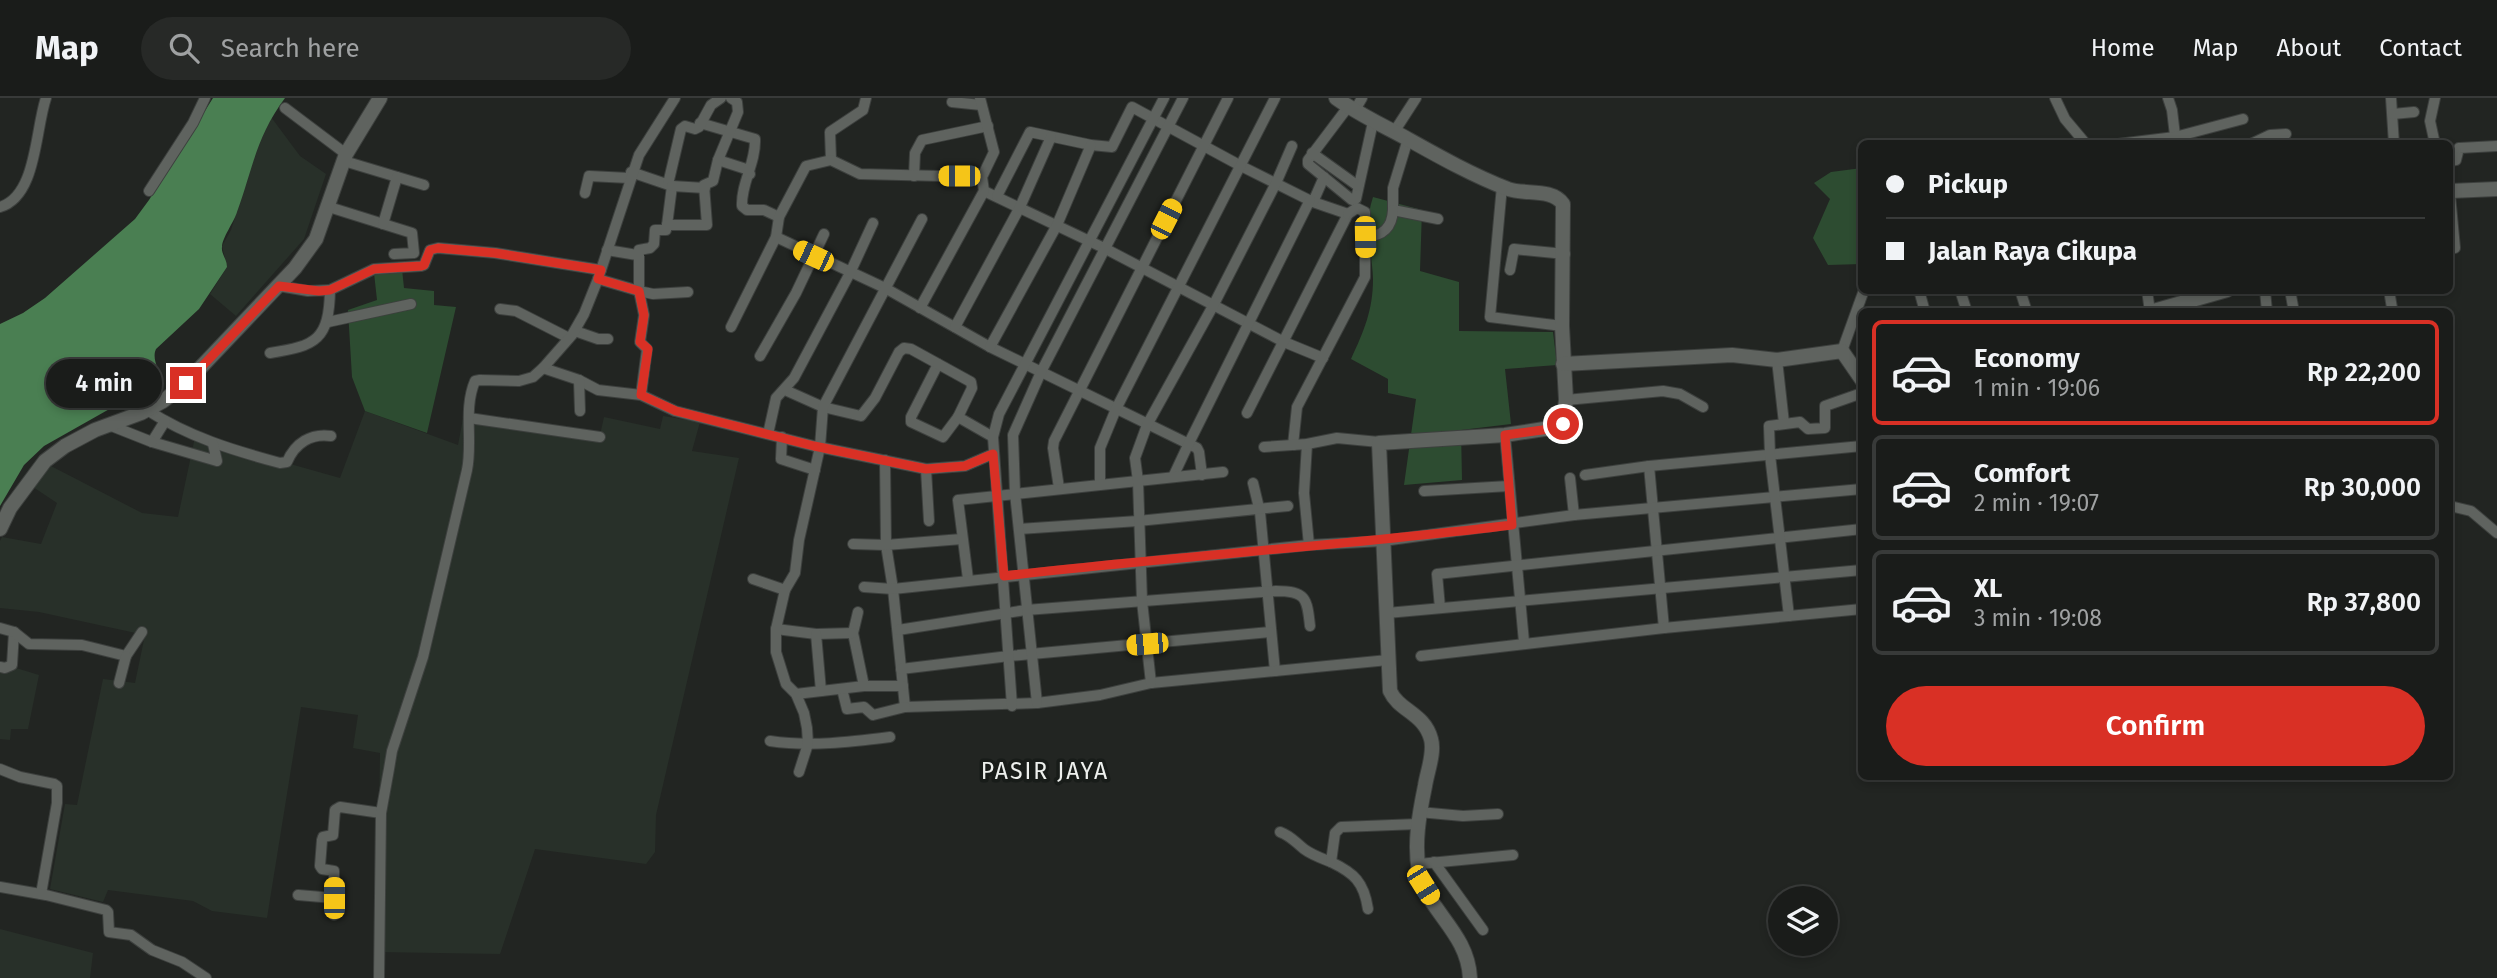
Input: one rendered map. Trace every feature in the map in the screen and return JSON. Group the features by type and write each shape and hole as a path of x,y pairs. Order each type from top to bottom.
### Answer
{"street":[{"path":"0,207 13,202 25,186 46,98"},
{"path":"149,191 205,98"},
{"path":"0,529 10,508 45,461 65,446 147,410 185,384 279,286 316,239 345,158 380,98"},
{"path":"379,978 381,813 392,751 423,657 467,470 471,445 469,418 475,382 519,381 533,377 572,335 584,314 599,274 630,175 647,140 675,98"},
{"path":"641,395 648,349 640,342 644,315 639,291 637,255 640,248 650,248 654,244 655,230 666,230 670,185 681,129 685,126 697,128 711,105 721,98"},
{"path":"667,225 707,225 705,184 713,181 718,160 738,109 737,102 732,98"},
{"path":"831,160 830,132 863,110 866,98"},
{"path":"1012,706 993,437 999,414 1164,98"},
{"path":"1037,704 1012,443 1041,372 1183,98"},
{"path":"1059,488 1053,446 1228,98"},
{"path":"1100,484 1100,448 1116,409 1275,98"},
{"path":"1394,132 1416,98"},
{"path":"2055,98 2065,119 2083,140"},
{"path":"2168,98 2176,140 2243,119"},
{"path":"2391,98 2394,140"},
{"path":"2434,140 2430,121 2435,98"},
{"path":"920,307 984,191 982,177 994,152 981,101 952,102"},
{"path":"1264,447 1307,444 1337,438 1379,442 1505,435 1557,428 1565,420 1562,326 1565,254 1564,212 1560,199 1553,195 1511,190 1473,174 1373,122 1350,103 1308,158 1308,164 1352,200 1356,199 1373,122"},
{"path":"285,108 345,158 424,185"},
{"path":"997,196 1029,133 1112,147 1131,108 1312,201 1348,214"},
{"path":"2393,114 2414,112"},
{"path":"700,123 755,139 750,174 742,194 743,207 747,210 764,210 779,217"},
{"path":"914,176 915,153 922,140 988,126"},
{"path":"2259,140 2270,135 2286,134"},
{"path":"955,327 1020,207 1051,137"},
{"path":"1365,237 1379,236 1391,221 1393,188 1408,139"},
{"path":"990,347 1057,225 1091,145"},
{"path":"1150,683 1139,562 1138,481 1135,458 1147,425 1213,306 1292,146"},
{"path":"2453,160 2456,160 2459,148 2497,146"},
{"path":"1312,153 1358,186"},
{"path":"718,160 746,169 750,174"},
{"path":"731,327 776,237 779,217 806,166 831,160 860,174 982,177"},
{"path":"584,193 589,176 630,175 670,185 705,188"},
{"path":"383,224 397,177"},
{"path":"1174,477 1324,177"},
{"path":"1502,186 1490,317 1562,326"},
{"path":"2453,193 2497,189"},
{"path":"984,191 1104,248 1284,342 1323,358"},
{"path":"329,207 410,232 413,235 414,253 394,254"},
{"path":"1247,413 1348,214 1357,208 1363,210 1366,215 1365,277 1297,407 1293,445"},
{"path":"1393,210 1438,219"},
{"path":"799,772 808,744 804,713 796,694 786,684 776,652 776,629 785,590 795,573 799,540 820,447 823,407 922,219"},
{"path":"768,433 776,398 794,378 850,273 873,223"},
{"path":"2453,226 2455,248"},
{"path":"760,356 796,293 824,234"},
{"path":"776,237 885,288 990,347 1198,450 1202,475"},
{"path":"279,286 308,291 330,290 374,269 424,265 430,250 438,248 495,253 599,274 653,294 688,292"},
{"path":"1510,270 1514,249 1565,254"},
{"path":"607,250 637,255"},
{"path":"270,354 300,348 321,334 328,322 330,290"},
{"path":"1842,351 1863,294"},
{"path":"2162,308 2201,295"},
{"path":"328,322 411,304"},
{"path":"499,309 516,312 572,335 608,339"},
{"path":"785,390 823,407 857,417 864,415 901,349 911,349 938,364 972,385 958,417 942,442 913,425 910,420 938,364"},
{"path":"1563,364 1732,355 1777,360 1842,351"},
{"path":"1842,351 1858,374"},
{"path":"1777,360 1784,423"},
{"path":"543,368 579,380 598,390 641,395 676,411 820,447 926,469 965,466 993,454"},
{"path":"579,380 580,411"},
{"path":"1566,400 1663,391 1679,394 1703,407"},
{"path":"1788,616 1769,426 1800,422 1808,429 1825,428 1825,406 1858,394"},
{"path":"147,410 213,444 286,463 297,447 313,435 331,436"},
{"path":"999,414 1018,423"},
{"path":"958,417 993,437"},
{"path":"469,418 600,437"},
{"path":"152,442 164,421"},
{"path":"109,425 152,442 217,461 213,444"},
{"path":"1505,435 1524,642"},
{"path":"782,437 780,459 815,470"},
{"path":"1379,442 1391,694 1422,720 1432,742 1419,818 1426,863 1423,885 1462,946 1469,978"},
{"path":"1307,444 1304,493 1309,545"},
{"path":"1585,475 1649,466 1858,446"},
{"path":"886,460 886,545 905,707"},
{"path":"1649,466 1664,628"},
{"path":"926,469 929,521"},
{"path":"968,579 958,500 1223,472"},
{"path":"1570,478 1574,515"},
{"path":"1253,484 1263,550 1275,671"},
{"path":"1424,491 1509,485"},
{"path":"864,587 893,589 1023,573 1309,545 1383,541 1574,515 1858,489"},
{"path":"1019,529 1138,521 1288,506"},
{"path":"2453,507 2471,511 2497,533"},
{"path":"1440,608 1437,574 1858,529"},
{"path":"853,544 886,545 962,539"},
{"path":"1387,613 1858,570"},
{"path":"752,579 785,590"},
{"path":"898,630 1026,610 1266,591 1286,591 1303,595 1307,600 1310,626"},
{"path":"1421,656 1524,642 1858,610"},
{"path":"858,612 853,633 864,686"},
{"path":"0,628 14,632 29,644 82,645 127,656"},
{"path":"776,629 816,634 853,633"},
{"path":"0,667 12,665 14,632"},
{"path":"120,683 127,656 142,632"},
{"path":"901,669 1033,653 1270,632"},
{"path":"816,634 821,691"},
{"path":"842,689 847,709 864,707 873,715 905,707 1037,704 1100,695 1150,683 1388,660"},
{"path":"796,694 864,686 903,686"},
{"path":"769,741 844,743 890,737"},
{"path":"0,769 57,786 57,803 41,894"},
{"path":"334,915 334,871 322,869 320,866 323,837 333,835 335,810 340,807 381,813"},
{"path":"1331,862 1335,833 1341,827 1434,815 1499,814"},
{"path":"1280,832 1294,838 1301,847 1331,862 1360,882 1366,892 1368,909"},
{"path":"1426,863 1513,855"},
{"path":"1426,863 1483,930"},
{"path":"0,887 106,910 109,932 131,935 152,950 181,962 206,978"},
{"path":"298,895 334,898"}],"shaded area":[{"path":"213,98 285,98 261,140 237,212 224,239 222,250 227,267 199,309 156,349 159,381 44,446 24,465 0,506 0,324 45,298 135,219"},
{"path":"271,117 300,156 326,174 304,239 236,316 210,294 227,267 222,246 231,230 259,141"},
{"path":"1858,169 1858,264 1828,265 1813,238 1830,199 1814,183 1831,172"},
{"path":"1373,197 1422,210 1420,271 1459,282 1459,331 1553,332 1557,365 1505,369 1511,424 1461,430 1462,480 1404,485 1416,399 1388,393 1388,379 1351,359 1364,330 1371,301 1373,279 1368,228"},
{"path":"402,269 404,288 434,291 434,305 456,307 427,433 365,411 352,377 348,310 377,300 374,273"},
{"path":"365,411 458,445 464,413 600,435 604,417 660,429 663,416 700,422 692,451 739,458 656,815 655,852 646,864 535,849 500,954 377,952 380,753 353,748 358,715 301,707 267,918 212,911 193,901 108,890 103,902 50,889 65,804 77,805 103,679 135,683 145,635 39,612 0,608 2,537 41,544 57,503 33,487 49,465 142,513 178,517 195,437 340,478"},
{"path":"0,663 39,675 28,729 11,729 10,740 0,739"},
{"path":"0,929 93,953 90,978 0,978"}],"district":[{"name":"PASIR JAYA","path":"1045,771"}],"route":[{"path":"186,383 279,286 308,291 330,290 369,270 424,265 430,250 434,248 460,248 601,270 598,279 639,291 643,302 640,342 648,349 641,395 676,411 814,446 926,469 965,466 993,454 1004,576 1309,545 1383,541 1512,525 1505,435 1557,428 1563,424"}]}
